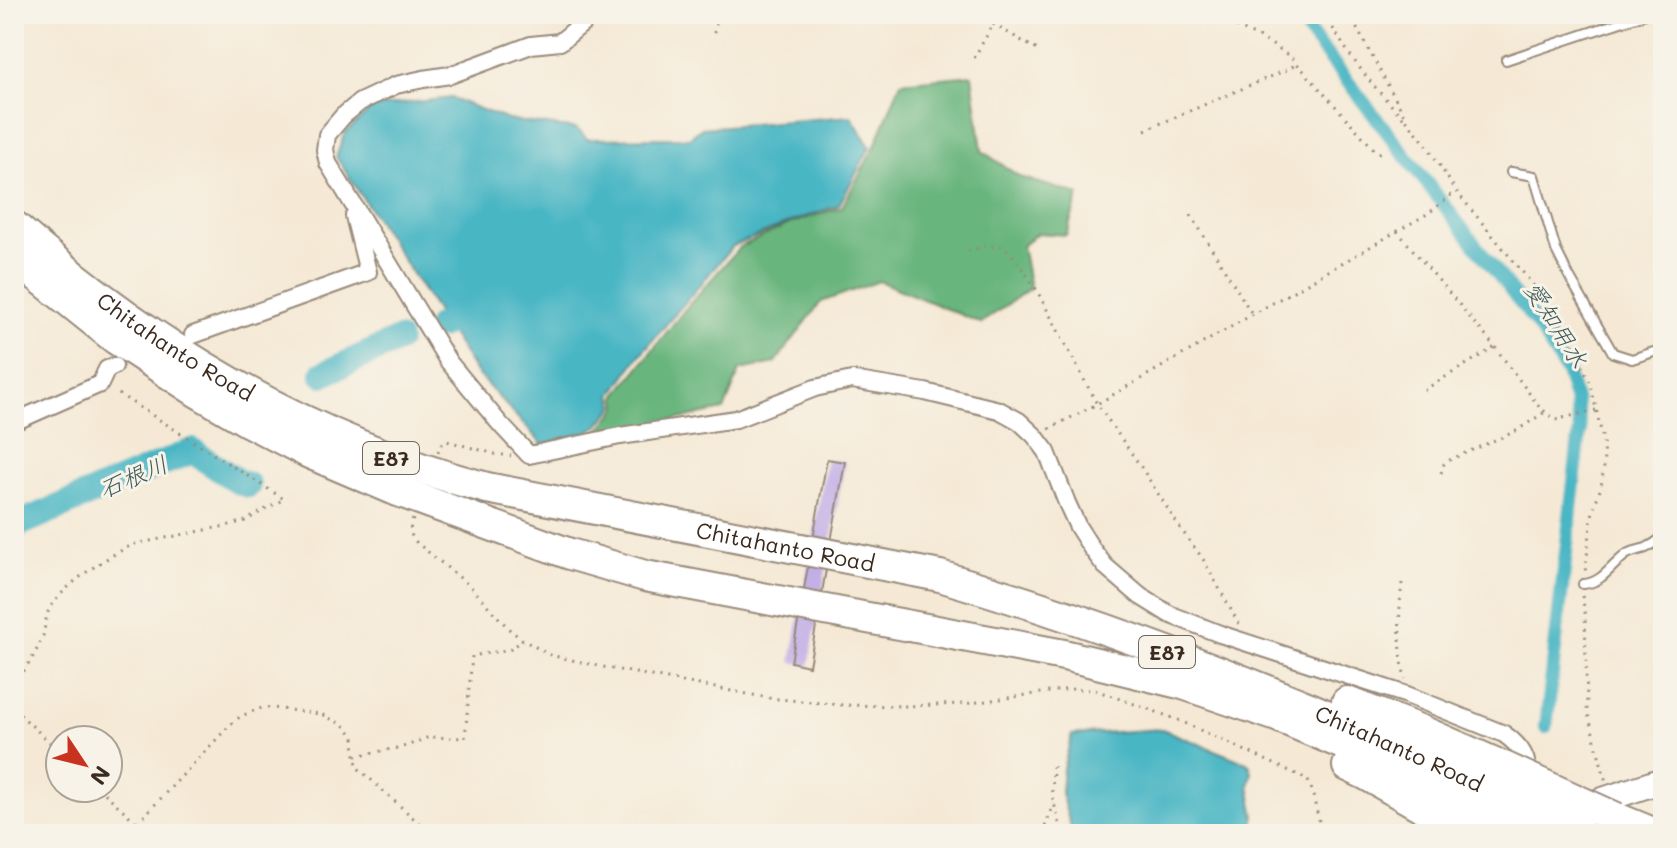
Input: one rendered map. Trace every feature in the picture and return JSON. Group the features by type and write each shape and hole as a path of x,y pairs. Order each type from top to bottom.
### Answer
{"highway":[{"name":"Chitahanto Road","path":"14,226 56,264 129,319 208,370 318,428 409,464 487,488 940,576 1127,637 1205,651 1422,731 1483,806 1520,833"},
{"name":"Chitahanto Road","path":"14,257 116,339 249,422 352,472 444,508 570,554 645,576 1064,655 1142,673 1229,698 1277,716 1483,806 1581,834"},
{"path":"1483,806 1613,808 1655,834"}],"main road":[{"path":"1520,833 1613,808 1663,780"}],"street":[{"path":"594,14 560,42 531,45 450,75 396,85 360,102 327,135 325,150 328,163 448,361 529,455 620,436 736,419 815,388 852,380 925,392 999,410 1019,421 1035,436 1047,452 1078,527 1105,566 1140,596 1169,614 1246,643 1407,695 1504,734 1516,742 1525,757 1528,774 1520,833"},
{"path":"193,335 368,272 353,215 354,206"},
{"path":"14,422 100,384 107,369 114,366"}],"lane":[{"path":"1506,60 1645,14"},
{"path":"1511,172 1534,176 1556,250 1613,353 1632,359 1663,349"},
{"path":"1583,584 1597,580 1628,553 1649,547 1663,537"}],"path":[{"path":"714,33 718,14"},
{"path":"974,58 999,14"},
{"path":"1190,14 1235,25 1278,48 1384,156"},
{"path":"1325,14 1339,40 1391,106 1426,144 1456,191 1542,296 1569,334 1590,382 1603,440 1604,466 1593,510 1582,593 1587,710 1613,808"},
{"path":"1349,14 1408,122"},
{"path":"993,24 1041,52"},
{"path":"1145,130 1291,68 1296,63"},
{"path":"1035,436 1097,404 1429,213 1456,191"},
{"path":"1191,215 1252,315"},
{"path":"1397,231 1495,347 1540,408 1555,419 1596,410"},
{"path":"968,251 1001,246 1011,253 1035,287 1097,404 1203,559 1245,634 1246,643"},
{"path":"1424,390 1495,347"},
{"path":"14,684 33,657 43,635 48,612 56,599 85,573 135,544 245,521 284,499 100,384"},
{"path":"1441,473 1447,461 1516,431 1545,412"},
{"path":"435,459 439,448 447,441 495,454 529,455"},
{"path":"413,519 411,536 470,586 510,630 550,655 769,698 842,705 964,704 1070,689 1095,690 1176,719 1307,779 1322,834"},
{"path":"1402,583 1399,603 1401,658 1407,695"},
{"path":"355,756 407,746 429,737 465,738 472,656 511,649 523,640"},
{"path":"127,834 230,725 241,716 264,707 321,714 347,727 354,737 358,768 429,834"},
{"path":"14,709 44,737"},
{"path":"1053,766 1052,795 1062,834"},
{"path":"116,804 149,834"},
{"path":"1042,834 1054,804"}],"green space":[{"path":"972,75 982,151 1020,177 1079,195 1066,235 1037,233 1022,246 1030,288 981,323 879,281 821,302 775,363 740,370 724,410 595,436 618,407 616,396 740,247 789,224 842,207 875,146 901,82"}],"water":[{"path":"451,98 508,120 577,129 587,139 689,138 702,128 851,116 870,147 839,205 733,246 639,356 612,395 615,406 598,426 543,445 478,375 336,157 345,133 373,107"},
{"path":"1162,729 1249,764 1252,772 1249,786 1255,816 1252,826 1241,834 1073,834 1061,793 1063,769 1072,735"}],"building":[{"path":"827,459 845,462 809,666 791,662"}],"waterway":[{"name":"愛知用水","path":"1295,14 1536,323 1567,372 1580,430 1546,727"},
{"name":"石根川","path":"440,326 462,316"},
{"name":"石根川","path":"323,374 398,340"},
{"name":"石根川","path":"14,526 192,451 248,485"}]}
